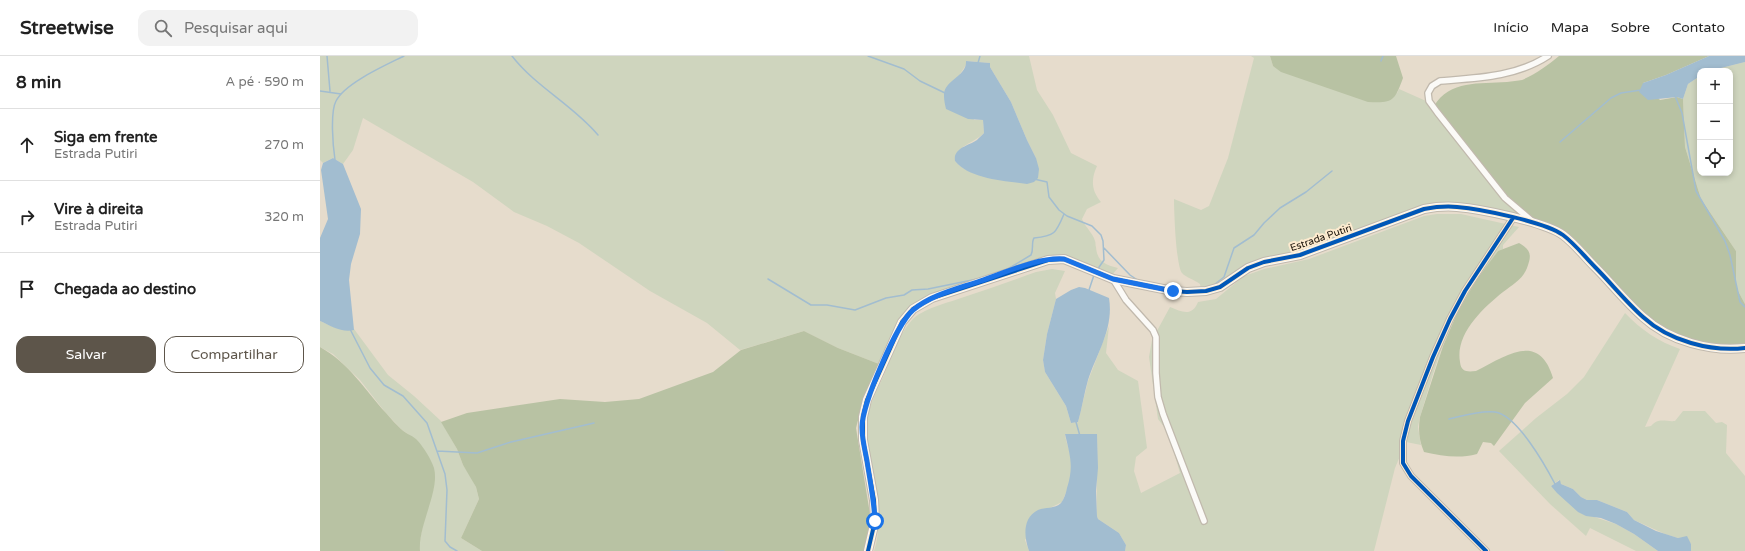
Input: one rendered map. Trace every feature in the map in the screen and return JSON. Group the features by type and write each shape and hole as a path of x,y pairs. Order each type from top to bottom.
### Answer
{"street":[{"path":"1536,223 1505,198 1437,112 1429,101 1428,93 1432,86 1440,81 1496,76 1521,70 1548,56"},
{"name":"Estrada Putiri","path":"868,551 875,521 874,500 863,440 863,417 867,400 896,334 907,316 923,303 932,298 1048,260 1064,259 1113,279 1173,291 1206,291 1220,287 1248,268 1264,262 1300,255 1424,209 1442,206 1457,207 1536,223 1561,234 1574,244 1643,318 1673,337 1722,349 1745,348"},
{"path":"1486,551 1411,476 1403,463 1403,441 1408,421 1450,319 1465,291 1513,218"},
{"path":"1113,279 1126,300 1153,330 1156,337 1156,373 1158,396 1163,414 1204,521"}],"green space":[{"path":"320,56 1029,56 1037,90 1053,115 1071,153 1097,166 1093,184 1095,193 1101,202 1087,209 1082,219 1094,238 1098,256 1102,262 1118,268 1111,276 1051,260 911,309 879,364 838,348 804,331 740,350 707,323 650,291 579,243 547,226 514,212 473,182 363,118 353,150 343,164 333,158 323,163 320,160","holes":["966,61 990,63 990,67 1011,102 1036,158 995,179 968,171 955,161 958,151 984,133 983,120 974,120 960,74 966,65"]},
{"path":"1251,56 1270,56 1273,66 1397,93 1399,89 1435,105 1440,120 1520,216 1449,205 1306,251 1262,261 1219,286 1201,290 1200,284 1183,274 1180,268 1176,238 1174,199 1201,210 1209,206 1228,158 1254,58"},
{"path":"1270,56 1396,56 1403,78 1395,96 1392,99 1383,102 1368,102 1281,72 1273,66"},
{"path":"1559,56 1709,56 1666,75 1643,83 1660,100 1677,97 1683,99 1685,147 1701,199 1736,251 1736,283 1738,291 1745,304 1745,348 1706,346 1656,328 1571,240 1520,216 1440,120 1434,106 1448,92 1466,85 1522,80 1542,69"},
{"path":"1745,62 1745,304 1738,291 1736,283 1736,251 1701,199 1685,147 1683,99 1688,84 1697,78 1697,176 1733,176 1733,68 1721,68"},
{"path":"1437,214 1461,214 1519,227 1503,245 1503,249 1498,251 1477,280 1463,302 1447,336 1437,362 1420,417 1418,427 1421,445 1406,442 1395,468 1374,551 1125,551 1126,545 1119,533 1098,519 1097,516 1097,435 1065,434 1072,461 1069,484 1062,502 1050,508 1025,540 1029,551 874,551 877,537 878,510 866,440 866,423 873,400 899,340 907,326 916,316 942,304 1036,272 1052,269 1065,271 1055,293 1056,299 1047,334 1043,360 1045,372 1066,406 1071,423 1078,422 1088,381 1109,326 1106,353 1118,370 1138,381 1147,448 1136,457 1134,471 1141,493 1180,473 1168,432 1158,419 1149,357 1152,340 1170,307 1183,312 1193,310 1198,302 1216,299 1244,276 1264,269 1309,259 1424,216"},
{"path":"1519,243 1526,248 1530,256 1527,268 1520,279 1487,306 1472,322 1462,342 1460,362 1463,370 1476,371 1510,354 1520,351 1530,351 1539,355 1547,364 1553,378 1525,403 1494,446 1491,443 1483,442 1477,454 1470,456 1444,456 1424,452 1419,435 1420,417 1443,346 1458,311 1477,279 1498,251"},
{"path":"1625,313 1650,334 1665,343 1680,349 1645,427 1651,426 1659,421 1675,421 1683,411 1705,411 1716,423 1722,422 1727,425 1726,453 1745,476 1745,551 1691,551 1691,544 1685,537 1678,538 1665,534 1634,520 1627,512 1597,500 1587,500 1581,497 1573,489 1561,484 1559,480 1551,486 1591,516 1616,524 1634,534 1658,551 1636,551 1590,528 1586,536 1550,504 1499,451 1536,418 1567,394 1584,377"},
{"path":"320,321 336,328 354,329 388,375 441,421 476,487 479,499 461,538 482,551 420,551 419,544 424,521 434,487 418,441 402,430 385,412 360,380 333,354 320,347"},
{"path":"804,331 838,348 879,364 863,401 856,428 870,514 870,531 865,551 482,551 461,538 479,499 476,487 463,465 457,449 441,422 467,413 560,399 605,402 639,399 713,372 741,350"},
{"path":"320,347 340,361 356,377 395,423 403,431 418,441 431,461 434,468 434,487 422,530 420,551 320,551"}],"water":[{"path":"1709,56 1745,56 1745,62 1721,68 1697,68 1697,78 1688,84 1683,99 1677,97 1648,100 1639,92 1643,83 1666,75"},
{"path":"966,61 990,63 990,67 1011,102 1036,158 1039,169 1038,178 1034,182 1027,184 988,178 969,172 955,161 956,153 959,150 977,140 984,133 983,120 968,119 946,109 944,98 947,86 963,71"},
{"path":"333,158 343,164 361,209 360,234 351,264 349,280 354,330 350,331 345,331 320,321 320,238 328,219 321,170 323,163"},
{"path":"1079,287 1109,298 1110,309 1107,330 1088,380 1078,422 1071,423 1066,406 1045,372 1043,360 1047,334 1056,299"},
{"path":"1065,434 1097,434 1097,516 1098,519 1119,533 1126,545 1125,551 1029,551 1025,534 1029,518 1038,510 1059,505 1065,494 1071,467"},
{"path":"1560,480 1561,484 1573,489 1581,497 1587,500 1597,500 1627,512 1634,520 1656,531 1678,538 1687,536 1691,544 1691,551 1658,551 1634,534 1616,524 1601,518 1586,516 1578,512 1551,486"}],"waterway":[{"path":"327,56 330,91"},
{"path":"335,160 333,113 336,101 341,94 357,81 377,69 404,56"},
{"path":"512,56 532,77 577,114 598,135"},
{"path":"868,56 904,69 920,81 945,93"},
{"path":"978,63 980,56"},
{"path":"1381,61 1383,56"},
{"path":"1560,142 1611,98 1621,93 1641,90"},
{"path":"320,91 341,94"},
{"path":"1675,96 1682,113 1696,191 1725,241 1730,255 1740,302 1745,307"},
{"path":"1215,284 1224,277 1234,248 1254,235 1280,208 1306,192 1332,171"},
{"path":"1034,179 1047,182 1049,197 1059,210 1067,216 1092,226 1101,235 1103,241 1104,260 1097,270"},
{"path":"1006,270 1031,255 1034,238 1051,235 1057,229 1064,214"},
{"path":"1104,248 1130,275 1139,281"},
{"path":"1089,290 1094,275"},
{"path":"768,279 811,305 827,305 855,310 886,298 904,295 912,290 928,289 982,278"},
{"path":"350,329 370,368 384,385 403,396 427,423 445,474 447,490 445,541 450,547 457,551"},
{"path":"1449,419 1483,412 1495,412 1503,415 1512,422 1530,442 1555,484"},
{"path":"1076,422 1080,436"},
{"path":"437,451 477,453 511,442 594,423"},
{"path":"671,551 724,551"}],"cycle path":[{"path":"868,551 875,521 874,500 863,440 863,417 867,400 902,322 913,309 932,298 1048,260 1064,259 1113,279 1173,291 1206,291 1220,287 1248,268 1264,262 1300,255 1424,209 1436,207 1468,208 1528,221 1542,225 1563,235 1643,317 1665,333 1691,343 1705,346 1732,349 1745,348"},
{"path":"1486,551 1411,476 1403,463 1403,441 1408,421 1433,357 1450,319 1465,291 1513,218"}],"route":[{"path":"875,521 874,500 863,440 863,417 867,400 896,334 902,322 913,310 932,298 1033,264 1056,258 1073,262 1113,279 1173,291"}]}
